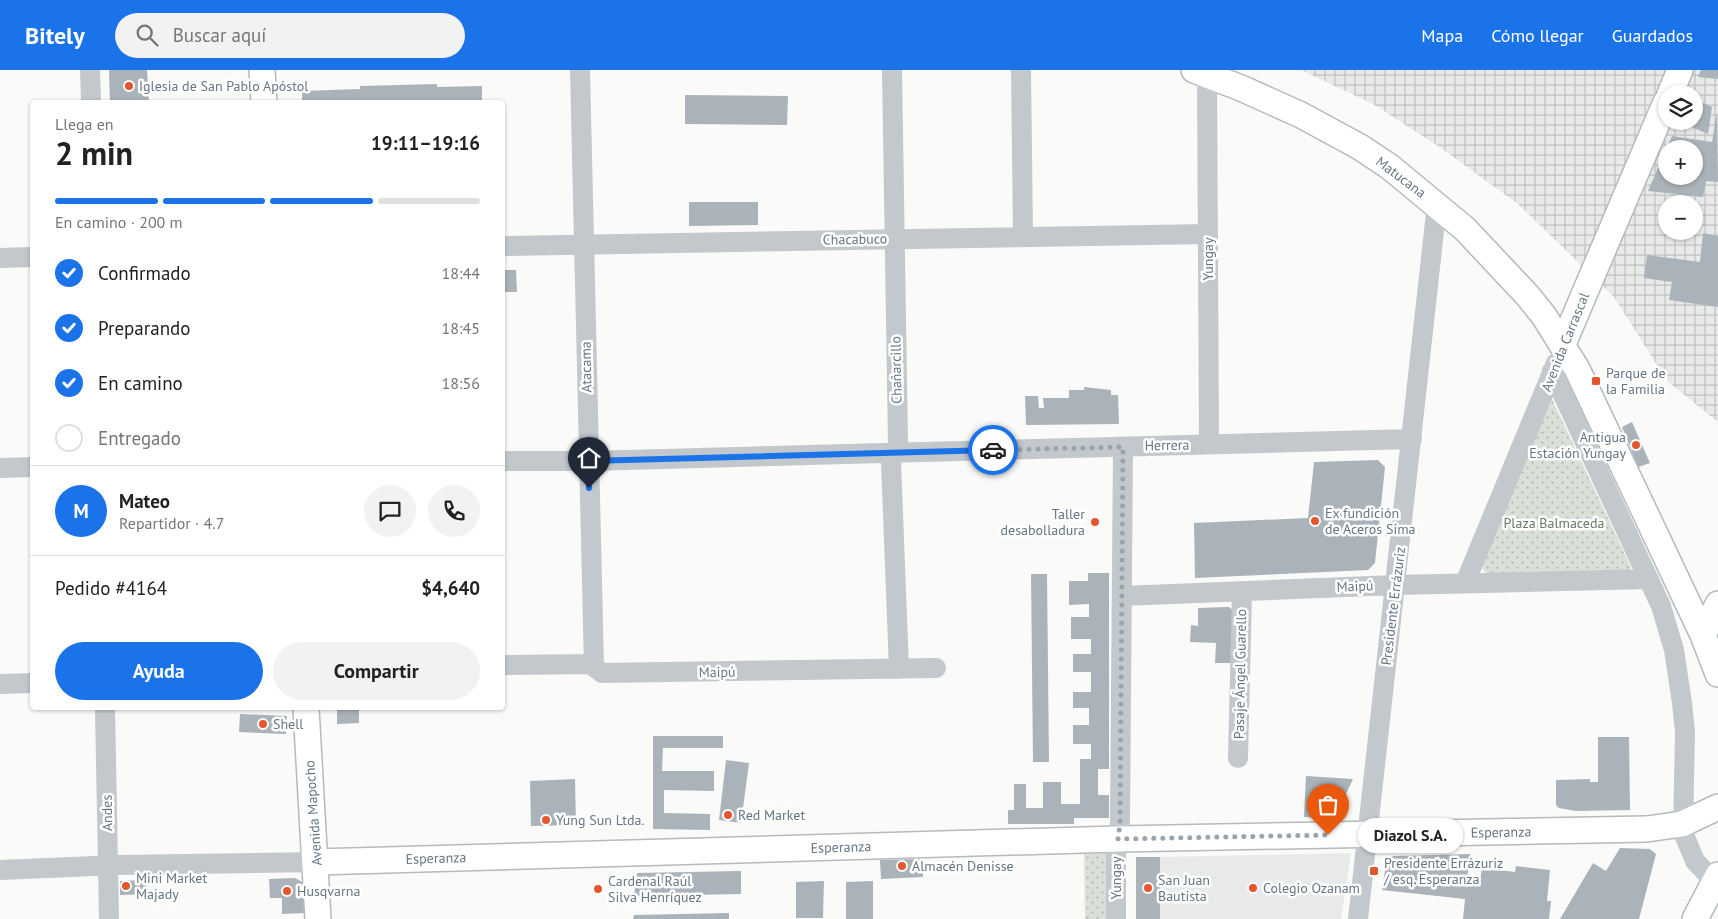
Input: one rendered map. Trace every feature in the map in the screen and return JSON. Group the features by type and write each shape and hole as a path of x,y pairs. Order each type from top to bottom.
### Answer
{"main road":[{"path":"262,70 264,100"},
{"path":"1674,85 1680,70"},
{"name":"Matucana","path":"1201,72 1301,115 1360,147 1397,172 1437,204 1482,247 1528,296 1563,344 1599,414 1703,635 1718,674"},
{"name":"Avenida Carrascal","path":"1563,344 1658,121"},
{"path":"1703,635 1718,604"},
{"name":"Avenida Mapocho","path":"306,710 318,919"},
{"name":"Esperanza","path":"316,862 1118,839 1647,829 1682,824 1718,807"},
{"path":"1695,919 1717,879"}],"street":[{"path":"90,70 91,100"},
{"name":"Atacama","path":"580,70 593,664"},
{"name":"Chañarcillo","path":"892,70 898,443 891,462 899,669"},
{"path":"1020,70 1023,236"},
{"name":"Yungay","path":"1201,72 1208,234 1209,444"},
{"name":"Presidente Errázuriz","path":"1358,919 1437,204"},
{"name":"Chacabuco","path":"505,246 1208,234"},
{"path":"0,258 30,257"},
{"name":"Avenida Carrascal","path":"1465,583 1563,344"},
{"path":"1552,371 1669,628 1682,703 1685,742 1682,824 1690,854 1704,872 1717,879"},
{"name":"Herrera","path":"505,461 588,461 1412,439"},
{"name":"Yungay","path":"1116,919 1116,850 1120,824 1123,447"},
{"path":"0,468 30,468"},
{"name":"Maipú","path":"1122,596 1396,584 1648,579"},
{"name":"Pasaje Ángel Guarello","path":"1238,758 1242,591"},
{"name":"Maipú","path":"505,665 593,664 602,673 936,668"},
{"path":"0,684 30,683"},
{"name":"Andes","path":"105,710 109,919"},
{"name":"Esperanza","path":"0,870 107,865 316,862"}],"shaded area":[{"path":"1301,70 1718,70 1718,422 1667,381 1614,297 1518,204 1441,148 1373,104"},
{"name":"Colegio Ozanam","path":"1351,853 1341,919 1160,919 1160,857"}],"green space":[{"name":"Plaza Balmaceda","path":"1552,399 1631,567 1630,571 1488,574 1483,570 1482,562"},
{"path":"1108,853 1109,919 1085,919 1084,854"}],"building":[{"name":"Iglesia de San Pablo Apóstol","path":"109,70 147,70 149,100 110,100"},
{"path":"1701,70 1718,70 1718,79 1698,77"},
{"path":"437,84 437,87 482,86 482,100 302,100 302,91 360,89 360,86"},
{"path":"685,95 788,96 787,125 685,124"},
{"path":"1703,103 1712,107 1708,134 1699,130 1703,130"},
{"path":"1717,112 1718,182 1706,181 1703,197 1703,195 1648,191 1658,168 1658,185 1703,185 1703,141 1712,142"},
{"path":"1672,136 1699,140 1670,140"},
{"path":"689,202 758,202 758,225 689,226"},
{"path":"1703,233 1718,236 1718,307 1669,300 1672,282 1644,278 1647,255 1700,262"},
{"path":"505,270 516,270 517,292 505,292"},
{"path":"1084,387 1111,390 1111,395 1118,395 1119,424 1026,425 1025,396 1038,396 1039,408 1044,408 1043,398 1069,398 1069,390 1084,390"},
{"name":"Antigua Estación Yungay","path":"1632,422 1650,463 1638,467 1622,427"},
{"name":"Ex fundición de Aceros Sima","path":"1378,460 1385,467 1375,563 1368,570 1195,578 1194,523 1308,518 1314,462"},
{"path":"1088,573 1109,573 1109,769 1098,769 1098,795 1109,795 1109,818 1074,818 1074,824 1008,824 1008,810 1014,810 1014,784 1026,784 1026,808 1043,808 1043,782 1061,782 1061,804 1080,804 1080,759 1091,759 1091,744 1073,744 1073,725 1089,725 1089,708 1073,708 1073,692 1091,692 1091,672 1073,672 1073,654 1091,654 1091,639 1071,639 1071,617 1089,617 1089,604 1069,605 1069,581 1088,581"},
{"path":"1031,574 1047,574 1049,762 1033,762"},
{"path":"1229,607 1235,612 1234,663 1215,663 1216,643 1190,642 1191,625 1198,626 1198,608"},
{"path":"337,710 359,710 359,723 337,724"},
{"name":"Shell","path":"240,714 287,716 286,734 239,732"},
{"path":"653,736 723,736 723,748 663,748 662,771 714,771 714,791 664,790 664,813 710,814 710,830 653,829"},
{"path":"1598,737 1629,737 1630,810 1576,811 1559,808 1556,805 1556,780 1590,779 1590,782 1598,782"},
{"path":"726,760 749,763 741,823 719,820"},
{"path":"1306,776 1353,779 1334,819 1304,817"},
{"path":"575,779 576,825 531,826 530,781"},
{"path":"1620,848 1650,849 1656,854 1639,919 1560,919 1593,863 1606,871"},
{"path":"1470,854 1466,890 1468,879 1480,881 1482,868 1515,872 1516,866 1550,870 1547,901 1551,901 1549,919 1463,919 1465,899 1382,890 1386,864 1393,856"},
{"name":"San Juan Bautista","path":"1136,857 1160,857 1160,919 1136,919"},
{"name":"Almacén Denisse","path":"923,859 923,877 881,879 880,860"},
{"path":"741,871 741,894 634,896 637,873"},
{"name":"Husqvarna","path":"295,878 304,883 305,913 282,914 282,898 270,898 269,879"},
{"path":"146,880 147,894 120,895 120,881"},
{"path":"824,881 823,918 796,918 796,882"},
{"path":"873,881 873,919 846,919 846,882"},
{"path":"729,913 729,919 633,919 634,915"}],"way so far":[{"path":"993,450 1123,447 1120,824 1118,839 1328,835"}],"place":[{"name":"Iglesia de San Pablo Apóstol","path":"129,86"},
{"name":"Parque de la Familia","path":"1596,381"},
{"name":"Antigua Estación Yungay","path":"1636,445"},
{"name":"Ex fundición de Aceros Sima","path":"1315,521"},
{"name":"Taller desabolladura","path":"1095,522"},
{"name":"Shell","path":"263,724"},
{"name":"Red Market","path":"728,815"},
{"name":"Yung Sun Ltda.","path":"546,820"},
{"name":"Diazol S.A.","path":"1328,835"},
{"name":"Almacén Denisse","path":"902,866"},
{"name":"Presidente Errázuriz / esq. Esperanza","path":"1374,871"},
{"name":"Mini Market Majady","path":"126,886"},
{"name":"San Juan Bautista","path":"1148,888"},
{"name":"Colegio Ozanam","path":"1253,888"},
{"name":"Cardenal Raúl Silva Henríquez","path":"598,889"},
{"name":"Husqvarna","path":"287,891"}],"route":[{"path":"589,488 588,461 993,450"}]}
